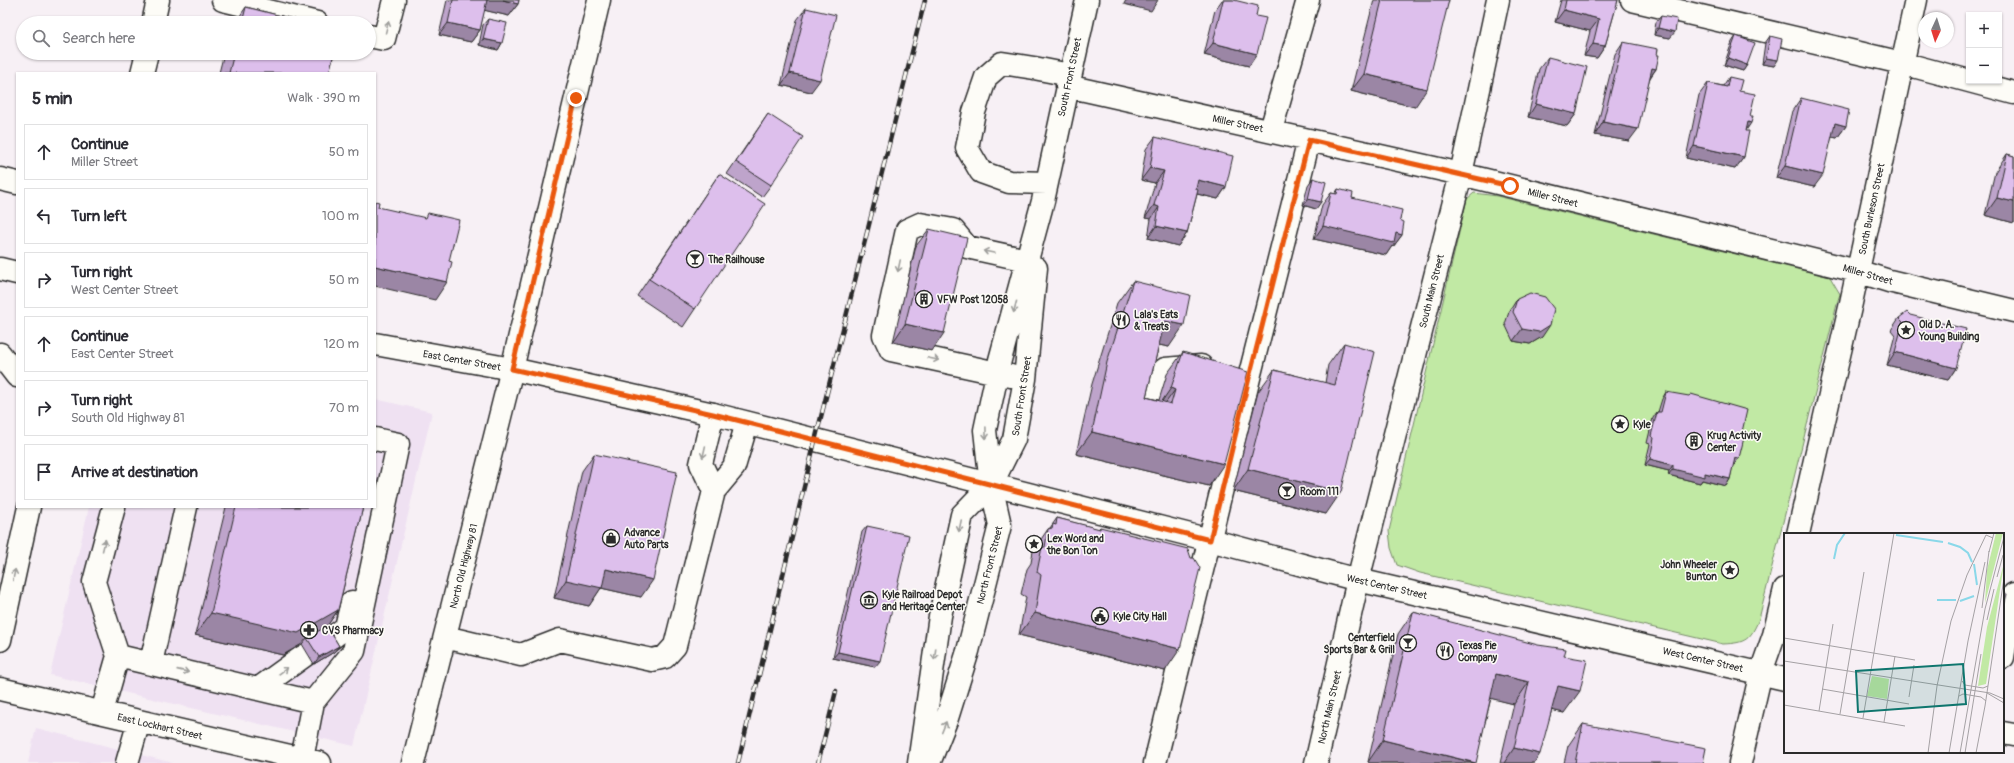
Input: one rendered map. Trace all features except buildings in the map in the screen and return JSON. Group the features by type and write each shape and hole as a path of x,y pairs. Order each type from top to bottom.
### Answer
{"street":[{"path":"155,16 158,0"},
{"path":"223,0 288,16"},
{"path":"376,38 384,40 394,0"},
{"name":"North Old Highway 81","path":"413,763 512,369 599,0"},
{"name":"South Front Street","path":"991,485 985,430 998,373 1045,192 1086,0"},
{"path":"1270,130 1308,0"},
{"name":"South Main Street","path":"1358,580 1461,174 1498,0"},
{"path":"1632,0 1902,63 2014,93"},
{"name":"South Burleson Street","path":"1798,533 1916,0"},
{"path":"142,72 145,60"},
{"name":"Miller Street","path":"1045,192 980,172 968,148 974,112 986,77 1002,64 1034,68 1069,80 1309,140 1461,174 2014,311"},
{"path":"1155,763 1210,540 1235,371 1309,140"},
{"path":"0,179 16,183"},
{"name":"South Front Street","path":"991,485 1014,439 1024,379 1045,192"},
{"path":"1024,379 891,350 884,335 907,230 920,224 953,230 967,247 1027,260"},
{"path":"0,269 16,273"},
{"name":"East Center Street","path":"376,344 512,369 713,414 991,485"},
{"path":"0,354 16,375"},
{"path":"1146,423 1158,376 1165,369 1194,366 1235,371"},
{"path":"713,414 701,464 714,491"},
{"path":"445,637 521,655 560,640 652,660 665,657 675,646 714,491 734,467 747,423"},
{"path":"311,761 314,702 354,651 398,444 376,439"},
{"path":"919,763 940,616 962,514 991,485"},
{"name":"West Center Street","path":"991,485 1210,540 1358,580 1761,672 1784,679"},
{"name":"North Front Street","path":"929,763 948,718 968,651 1000,525 991,485"},
{"path":"0,640 29,508"},
{"path":"102,712 118,656 94,582 114,508"},
{"path":"150,663 186,508"},
{"path":"328,641 346,627 360,568 376,548"},
{"name":"North Main Street","path":"1316,763 1358,580"},
{"path":"1740,763 1761,672 1774,635 1784,593"},
{"path":"2004,651 2014,594"},
{"path":"258,688 308,653"},
{"path":"118,656 314,702"},
{"name":"East Lockhart Street","path":"0,689 311,761"},
{"path":"127,763 138,721"},
{"path":"2004,732 2014,735"}],"shaded area":[{"path":"376,399 432,412 354,746 50,675 89,508 376,508"},
{"path":"36,728 173,763 28,763"}],"green space":[{"path":"1474,193 1497,196 1830,277 1840,294 1759,619 1753,632 1746,639 1737,643 1723,644 1420,573 1397,565 1391,548 1389,531 1467,199"}],"railway":[{"path":"738,763 815,441 925,0"},
{"path":"818,763 836,691"}],"place":[{"name":"The Railhouse","path":"695,259"},
{"name":"VFW Post 12058","path":"924,299"},
{"name":"Lala's Eats & Treats","path":"1121,320"},
{"name":"Old D. A. Young Building","path":"1906,330"},
{"name":"Kyle","path":"1620,424"},
{"name":"Krug Activity Center","path":"1694,441"},
{"name":"Room 111","path":"1287,491"},
{"name":"Advance Auto Parts","path":"611,538"},
{"name":"Lex Word and the Bon Ton","path":"1034,544"},
{"name":"John Wheeler Bunton","path":"1730,570"},
{"name":"Kyle Railroad Depot and Heritage Center","path":"869,600"},
{"name":"Kyle City Hall","path":"1100,616"},
{"name":"CVS Pharmacy","path":"309,630"},
{"name":"Centerfield Sports Bar & Grill","path":"1408,643"},
{"name":"Texas Pie Company","path":"1445,651"}],"route":[{"path":"576,98 512,369 713,414 1210,540 1309,140 1510,186"}]}
